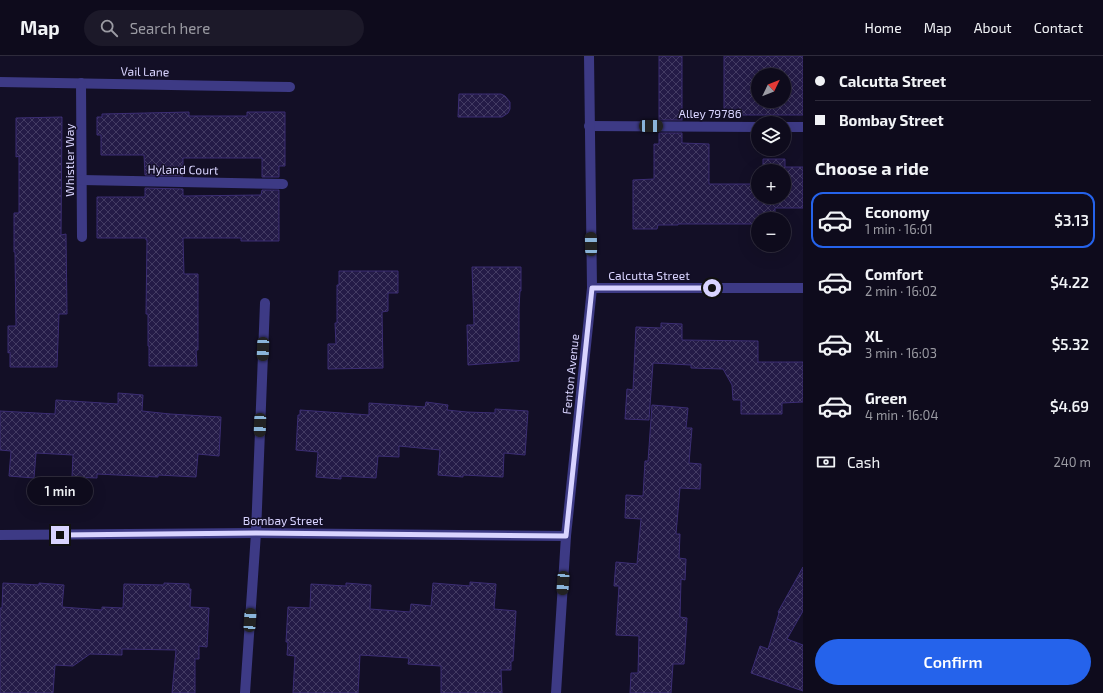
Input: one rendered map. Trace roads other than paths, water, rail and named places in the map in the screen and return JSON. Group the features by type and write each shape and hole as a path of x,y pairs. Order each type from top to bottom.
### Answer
{"street":[{"name":"Fenton Avenue","path":"556,693 566,536 592,288 588,56"},
{"name":"Vail Lane","path":"0,82 290,87"},
{"name":"Whistler Way","path":"81,83 82,237"},
{"name":"Alley 79786","path":"590,126 751,126"},
{"path":"791,127 803,127"},
{"name":"Hyland Court","path":"82,180 283,184"},
{"name":"Calcutta Street","path":"592,288 803,288"},
{"path":"245,693 256,533 265,302"},
{"name":"Bombay Street","path":"0,535 256,533 566,536"}]}
